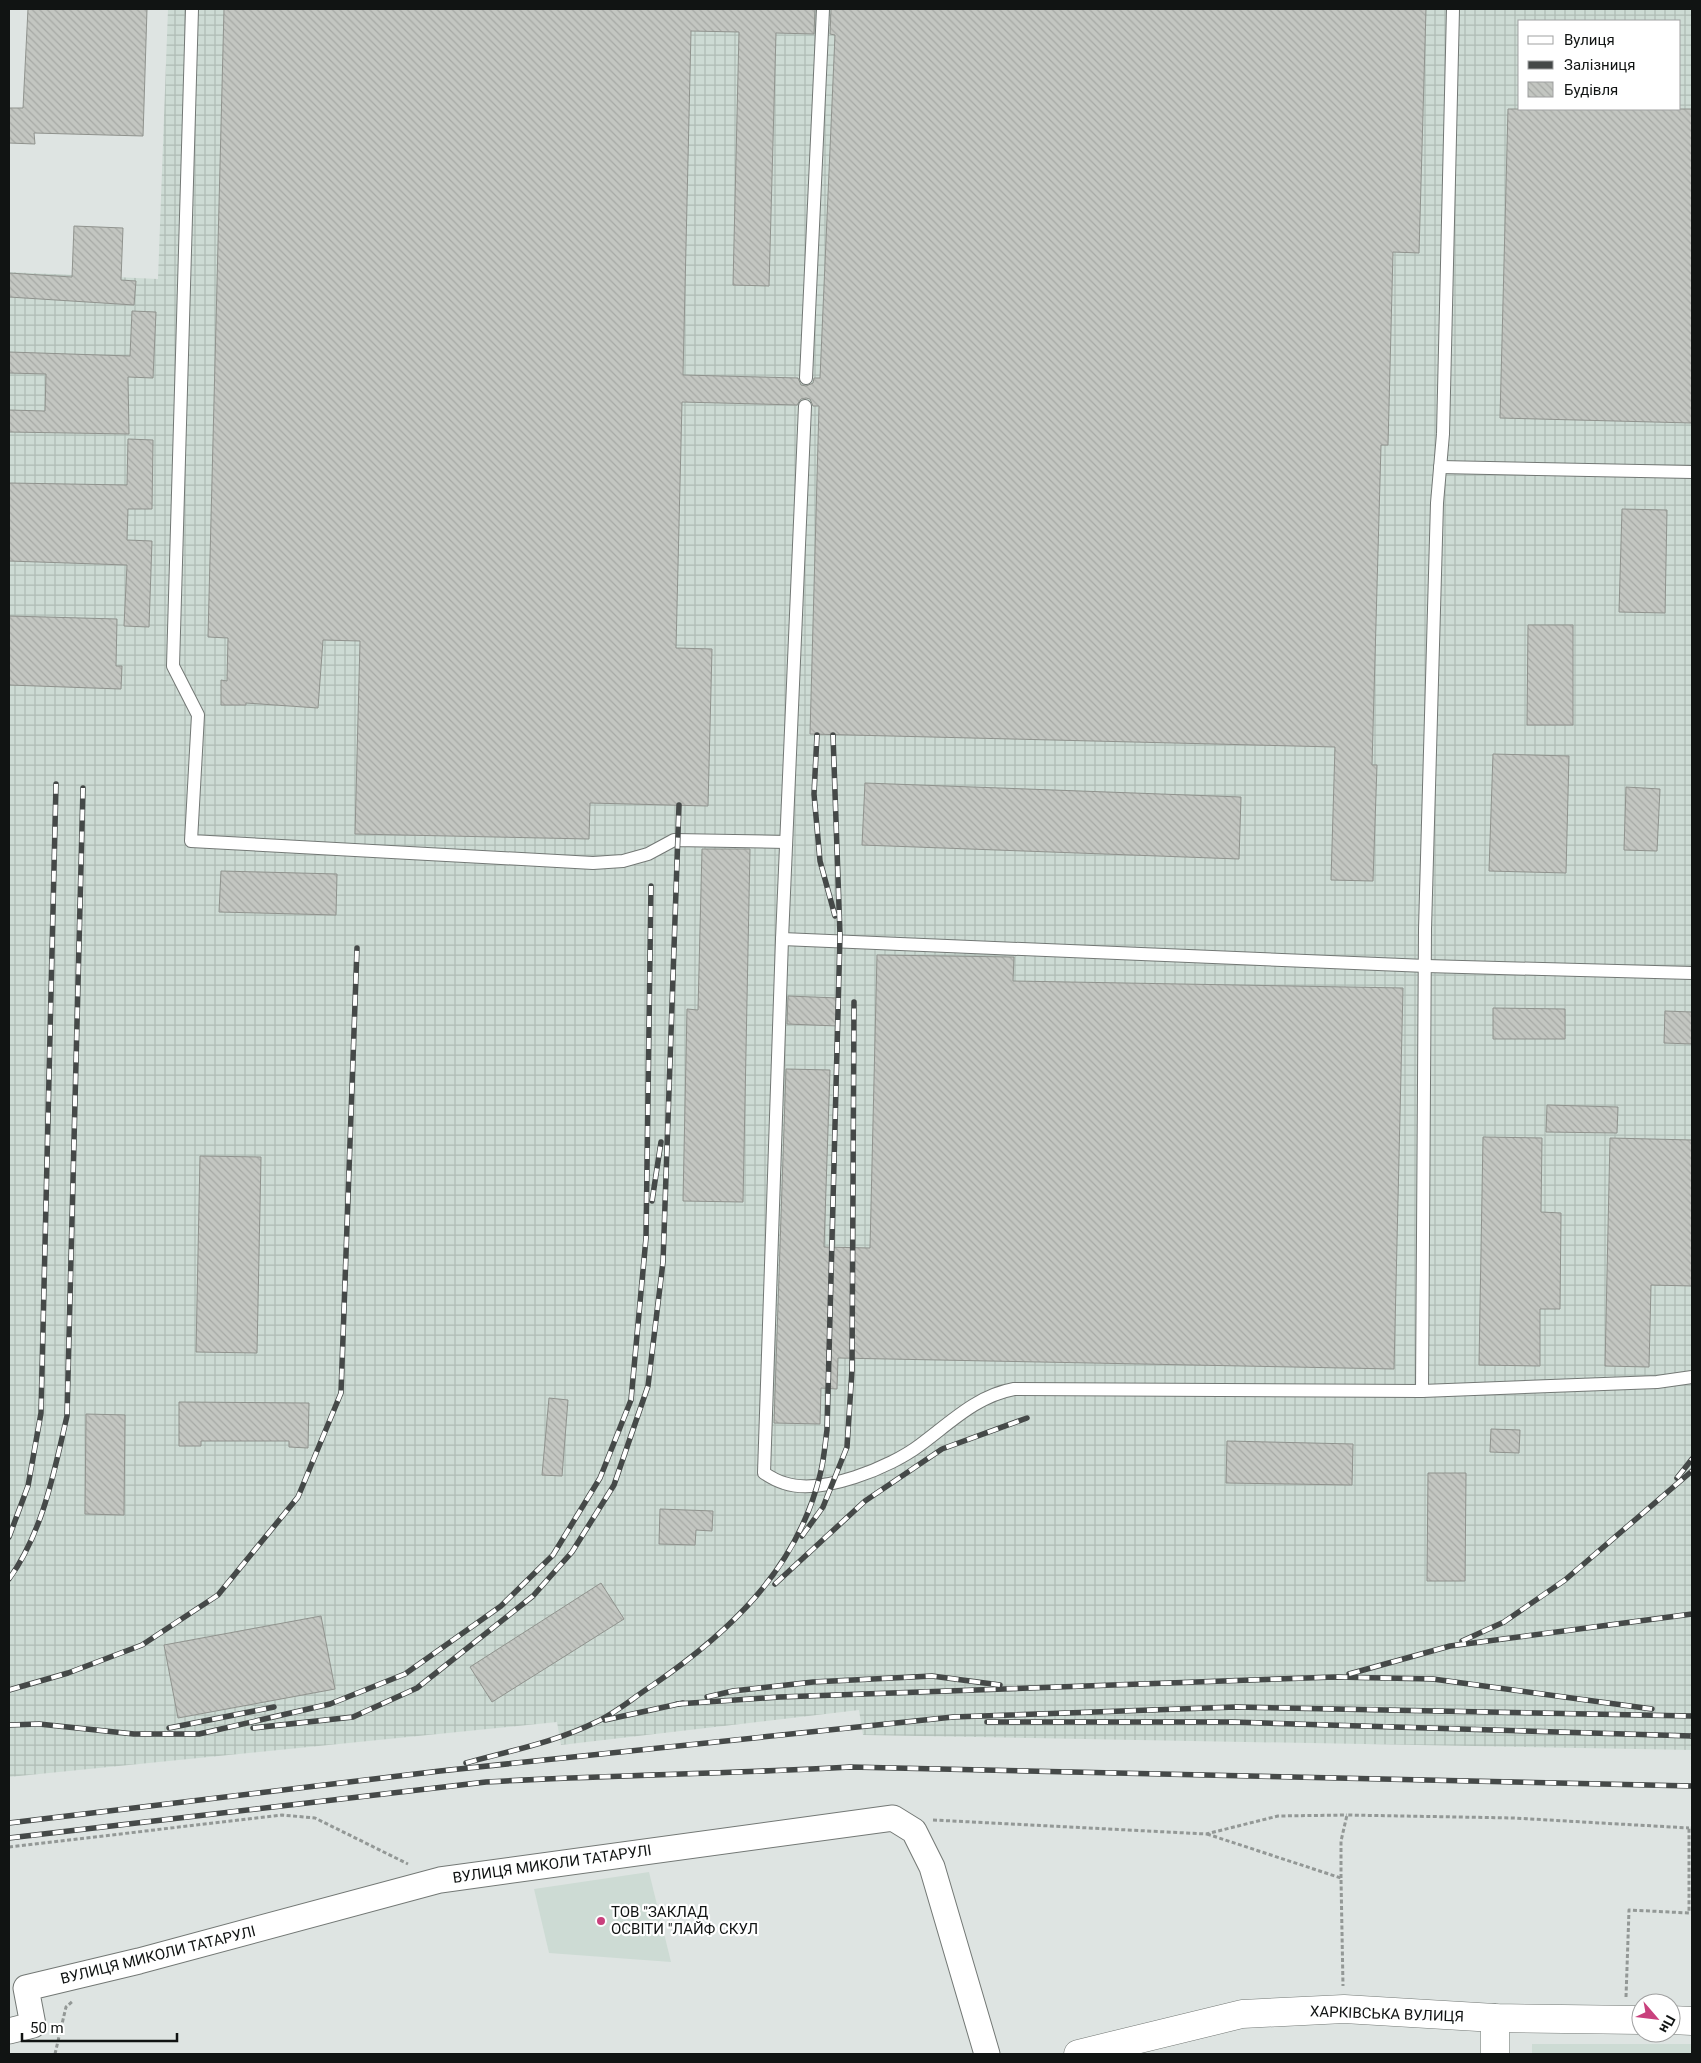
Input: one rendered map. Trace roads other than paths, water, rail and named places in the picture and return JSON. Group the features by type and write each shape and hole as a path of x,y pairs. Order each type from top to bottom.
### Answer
{"street":[{"name":"ВУЛИЦЯ МИКОЛИ ТАТАРУЛІ","path":"9,2031 33,2025 26,1988 139,1961 440,1880 893,1818 914,1831 932,1866 987,2054"},
{"name":"ХАРКІВСЬКА ВУЛИЦЯ","path":"1078,2054 1242,2014 1344,2009 1495,2018 1631,2020"},
{"path":"1494,2054 1495,2018"}],"lane":[{"path":"192,9 173,666 198,715 191,841 593,863 623,861 648,854 674,840 786,842"},
{"path":"806,378 823,9"},
{"path":"1422,1391 1426,966 1437,503 1443,434 1453,9"},
{"path":"805,406 782,940 764,1473 786,1484 815,1485 864,1475 893,1463 979,1401 996,1392 1014,1389 1422,1391 1657,1382 1692,1377"},
{"path":"1440,466 1692,472"},
{"path":"782,940 1426,966 1692,973"}],"railway":[{"path":"817,735 814,794 820,861 835,916"},
{"path":"466,1763 581,1729 611,1714 681,1665 734,1620 757,1595 777,1569 795,1540 809,1509 821,1469 827,1430 840,935 833,735"},
{"path":"9,1537 28,1486 41,1413 56,784"},
{"path":"9,1579 21,1561 39,1522 52,1480 67,1416 83,788"},
{"path":"253,1728 353,1717 417,1688 533,1596 572,1552 614,1485 648,1386 663,1262 679,805"},
{"path":"9,1725 39,1724 134,1734 199,1734 330,1704 405,1674 501,1606 553,1555 600,1478 631,1400 646,1238 651,886"},
{"path":"9,1690 68,1673 142,1645 218,1595 298,1497 341,1393 357,948"},
{"path":"802,1536 823,1507 847,1447 852,1370 854,1002"},
{"path":"652,1201 661,1142"},
{"path":"775,1584 865,1501 942,1449 1027,1418"},
{"path":"1677,1478 1692,1459"},
{"path":"1462,1641 1504,1622 1565,1580 1692,1471"},
{"path":"1349,1674 1450,1646 1692,1614"},
{"path":"707,1697 733,1691 813,1682 932,1676 1000,1685"},
{"path":"677,1704 780,1697 1335,1677 1433,1679 1652,1709"},
{"path":"605,1720 683,1703"},
{"path":"169,1728 274,1707"},
{"path":"9,1823 440,1771 953,1717 1236,1707 1692,1716"},
{"path":"987,1722 1232,1722 1692,1736"},
{"path":"9,1838 486,1782 850,1767 1692,1786"}],"place":[{"name":"ТОВ \"ЗАКЛАД ОСВІТИ \"ЛАЙФ СКУЛ","path":"601,1921"}]}
